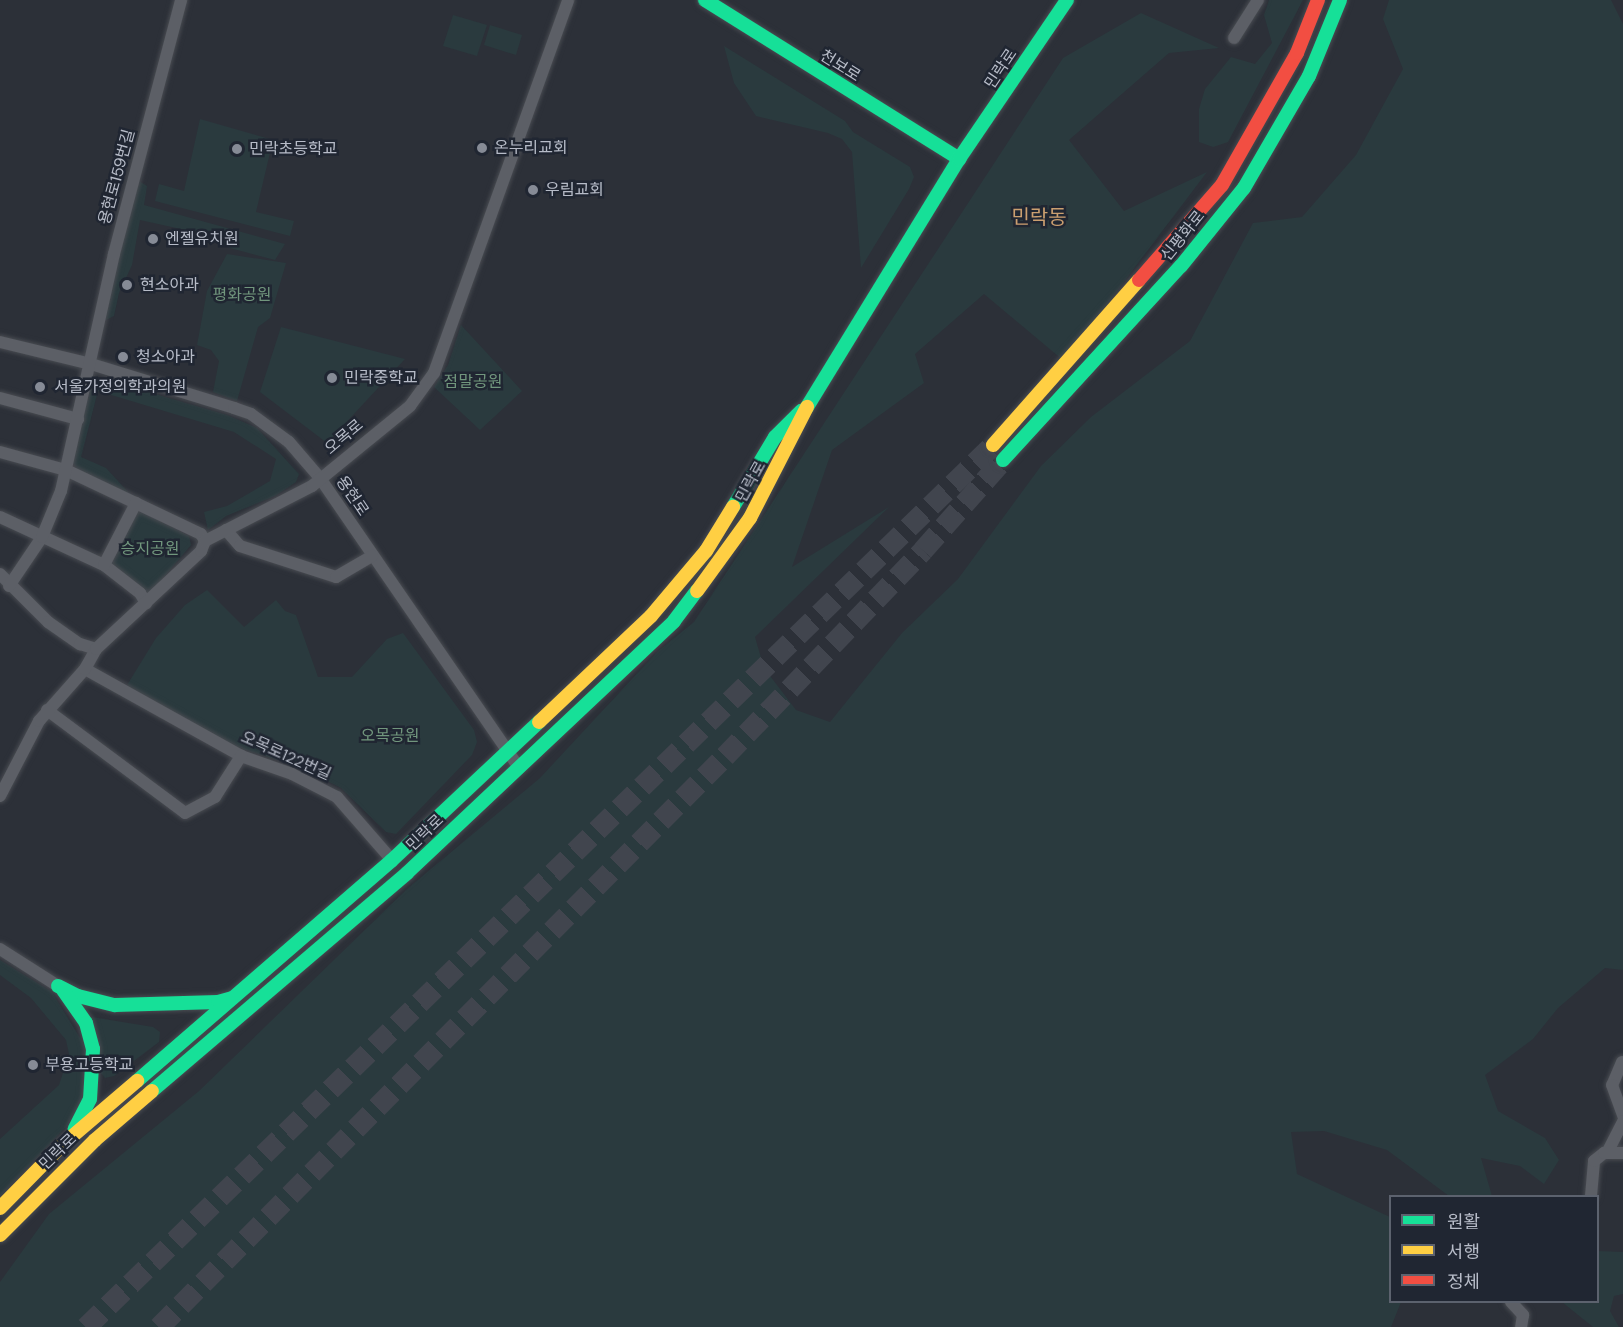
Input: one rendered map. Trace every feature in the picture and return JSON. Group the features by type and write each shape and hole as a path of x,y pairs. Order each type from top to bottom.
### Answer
{"main road":[{"name":"천보로","path":"705,0 959,159"},
{"name":"민락로","path":"0,1236 95,1140 323,948 674,621 714,571 750,518 810,401 959,159 1067,0"},
{"name":"신평화로","path":"993,445 1222,185 1297,53 1318,0"},
{"name":"신평화로","path":"1003,460 1181,266 1244,188 1310,76 1340,0"},
{"name":"민락로","path":"0,1208 62,1145 239,995 392,860 670,596 706,550 775,437 810,401"},
{"path":"58,986 78,996 115,1005 218,1002 239,995"},
{"path":"58,986 86,1023 93,1060 90,1099 62,1145"},
{"path":"171,1004 188,1014 199,1028"}],"street":[{"name":"용현로159번길","path":"9,586 42,537 58,501 91,364 114,254 181,0"},
{"name":"오목로","path":"0,796 47,711 85,669 96,649 201,550 205,541 303,491 410,406 434,373 568,0"},
{"path":"1237,34 1258,0"},
{"name":"용현로","path":"0,342 91,364 251,414 289,442 320,478 506,753 518,766"},
{"path":"0,398 78,419"},
{"path":"0,452 66,470 201,534 205,541"},
{"path":"104,565 136,503"},
{"path":"0,517 104,565 140,593 146,603"},
{"path":"226,530 240,546 336,577 372,556"},
{"path":"0,574 9,586 48,622 80,644 96,649"},
{"name":"오목로122번길","path":"85,669 241,756 292,774 337,797 392,860"},
{"path":"47,711 185,813 215,796 241,756"},
{"path":"0,949 58,986"},
{"path":"1622,1062 1612,1085 1623,1116"},
{"path":"1607,1153 1623,1121"},
{"path":"1591,1195 1594,1161 1607,1153 1623,1153"},
{"path":"1511,1303 1522,1321"}],"green space":[{"path":"1269,0 1303,0 1228,142 1213,147 1199,142 1199,109 1205,89 1231,57 1255,64 1272,43 1264,15"},
{"path":"1389,0 1611,0 1623,24 1623,970 1605,968 1558,1008 1533,1039 1485,1075 1498,1111 1545,1138 1559,1160 1544,1184 1520,1166 1481,1158 1492,1195 1448,1195 1387,1150 1324,1131 1291,1132 1297,1174 1389,1217 1389,1303 1401,1303 1391,1327 0,1327 0,1282 49,1214 199,1091 408,888 540,778 658,651 694,622 1063,58 1141,13 1219,48 1169,53 1069,140 1124,211 1207,172 1064,361 984,294 915,354 924,383 832,450 792,567 889,507 755,637 764,668 796,710 830,722 902,633 958,579 1041,466 1091,417 1190,341 1253,223 1302,217 1356,155 1403,69 1383,19"},
{"path":"453,15 487,25 477,56 443,46"},
{"path":"490,25 522,35 516,55 484,45"},
{"path":"724,46 845,121 853,132 910,167 914,177 909,189 861,268 852,152 842,139 828,133 756,116 734,83"},
{"path":"200,119 273,140 256,212 294,221 290,236 155,201 159,184 184,191"},
{"path":"137,180 147,186 144,205 285,244 275,260 230,248 208,235 140,220 132,265 119,293 114,316 104,321"},
{"name":"평화공원","path":"227,254 286,263 270,318 258,327 237,401 213,392 219,361 211,350 197,345 207,291"},
{"name":"점말공원","path":"461,325 522,391 480,430 434,387 448,365"},
{"path":"281,327 405,359 327,443 260,392"},
{"path":"97,377 227,415 257,428 299,474 296,482 275,496 226,516 208,530 204,512 227,506 270,481 276,459 234,432 98,391 81,457 106,468 130,494 79,471 70,460 89,383"},
{"name":"승지공원","path":"138,510 189,536 191,545 148,596 110,564"},
{"name":"오목공원","path":"207,590 244,627 276,600 285,611 296,615 318,677 352,677 387,639 403,633 474,730 477,742 472,755 396,834 386,832 341,788 300,767 227,744 124,690 156,638 185,605"},
{"path":"0,960 52,992 85,1046 87,1081 80,1112 0,1196 0,1139 59,1085 69,1054 66,1040 31,998 0,975"},
{"path":"87,1018 153,1027 160,1032 159,1042 114,1076 105,1078 98,1070"},
{"path":"1599,1251 1623,1252 1623,1294 1614,1296 1610,1311 1619,1327 1593,1327 1563,1303 1599,1303"}],"tunnel":[{"path":"86,1327 993,445"},
{"path":"159,1327 725,756 923,550 1003,460"}],"traffic: fast":[{"path":"705,0 959,159"},
{"path":"807,407 959,159 1067,0"},
{"path":"1003,460 1181,266 1244,188 1309,76 1340,0"},
{"path":"733,507 775,437 801,411"},
{"path":"152,1091 407,873 674,621 697,591"},
{"path":"137,1081 392,860 539,722"},
{"path":"58,986 78,996 115,1005 218,1002 232,998"},
{"path":"63,990 86,1023 93,1049 90,1099 75,1129"}],"traffic: slow":[{"path":"993,445 1139,280"},
{"path":"697,591 750,518 807,407"},
{"path":"539,722 651,616 706,551 733,507"},
{"path":"0,1208 62,1145 137,1081"},
{"path":"0,1235 95,1140 152,1091"}],"traffic: jam":[{"path":"1139,280 1222,185 1297,53 1318,0"}],"place":[{"name":"온누리교회","path":"482,148"},
{"name":"민락초등학교","path":"237,149"},
{"name":"우림교회","path":"533,190"},
{"name":"엔젤유치원","path":"153,239"},
{"name":"현소아과","path":"127,285"},
{"name":"청소아과","path":"123,357"},
{"name":"민락중학교","path":"332,378"},
{"name":"서울가정의학과의원","path":"40,387"},
{"name":"부용고등학교","path":"33,1065"}],"district":[{"name":"민락동","path":"1039,217"}]}
